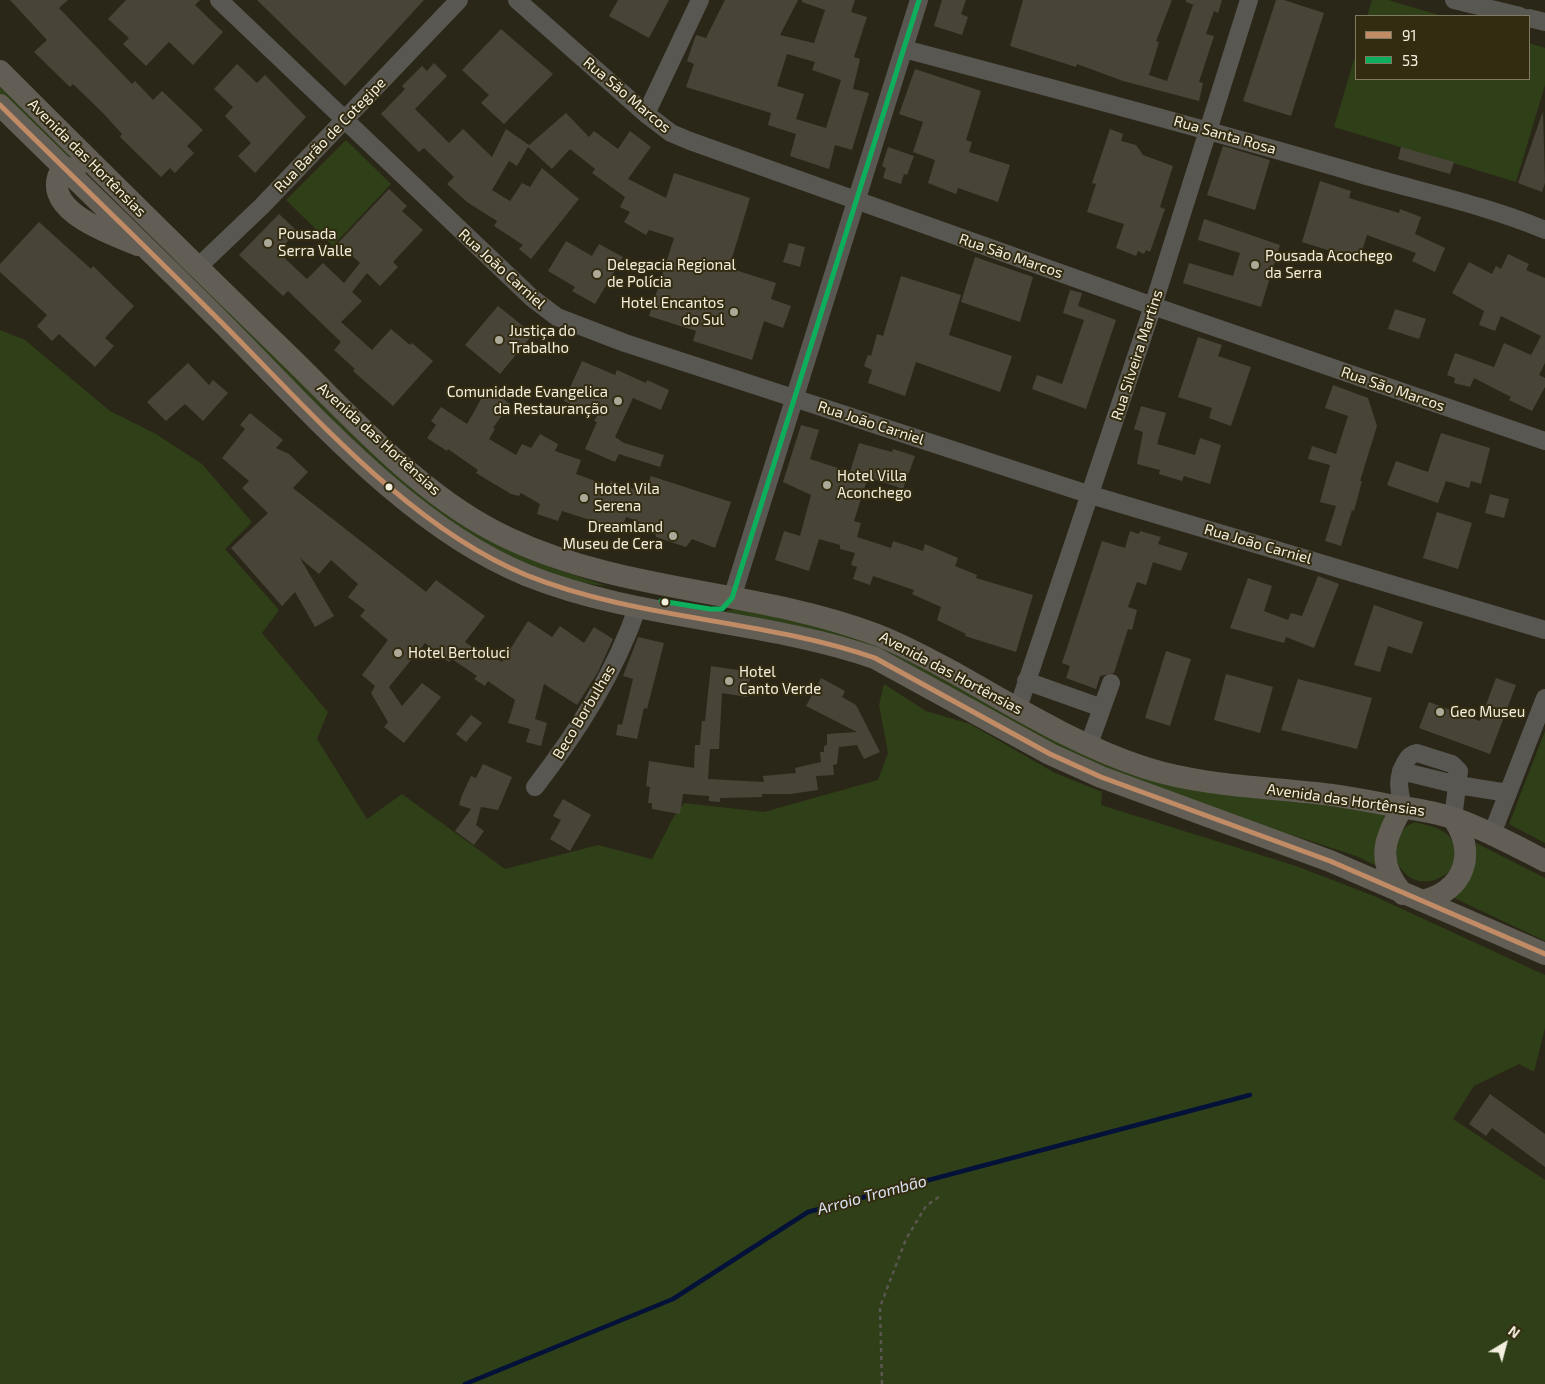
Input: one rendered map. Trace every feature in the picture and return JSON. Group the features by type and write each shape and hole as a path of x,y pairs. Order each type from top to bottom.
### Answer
{"main road":[{"name":"Avenida das Hortênsias","path":"0,71 352,452 416,508 448,532 490,557 525,574 596,598 784,634 845,648 875,658 1067,762 1101,777 1330,861 1545,954"},
{"name":"Avenida das Hortênsias","path":"0,105 63,168"},
{"path":"63,168 87,173 97,178 136,215 160,245 93,227 63,201 56,188 58,176 63,168"},
{"name":"Avenida das Hortênsias","path":"160,245 198,267 416,477 475,520 512,540 585,568 639,582 732,598 813,615 877,634 931,660 1018,708 1119,759 1183,777 1336,795 1453,818 1492,834 1545,861"},
{"path":"596,598 632,598 710,609 722,609 732,598"},
{"path":"1403,807 1389,832 1385,854 1390,876 1413,897 1445,892 1460,874 1465,863 1464,839 1453,818"}],"street":[{"name":"Rua João Carniel","path":"219,0 532,298 557,317 625,343 1091,495 1545,630"},
{"name":"Rua Barão de Cotegipe","path":"198,267 262,206 459,0"},
{"name":"Rua São Marcos","path":"516,0 646,114 671,132 690,141 1153,306 1545,441"},
{"path":"646,114 700,0"},
{"path":"732,598 919,0"},
{"name":"Rua Silveira Martins","path":"1018,708 1153,306 1249,0"},
{"path":"1454,0 1516,15"},
{"path":"1530,18 1545,22"},
{"name":"Rua Santa Rosa","path":"904,48 1208,129 1390,183 1489,209 1544,227"},
{"name":"Beco Borbulhas","path":"536,787 568,742 599,693 638,606"},
{"path":"1026,681 1102,708"},
{"path":"1089,744 1111,683"},
{"path":"1492,834 1545,698"},
{"path":"1403,807 1398,785 1401,771 1408,758 1412,754 1418,753 1452,764 1459,771 1453,818"},
{"path":"1458,785 1508,793"}],"path":[{"path":"882,1384 880,1307 906,1239 926,1206 940,1196"}],"green space":[{"path":"1372,0 1388,0 1439,15 1367,15"},
{"path":"1530,43 1545,48 1545,85 1516,182 1334,127 1355,56 1355,80 1530,80"},
{"path":"0,84 83,166 62,157 0,94"},
{"path":"346,140 391,184 333,246 286,200"},
{"path":"152,244 198,276 519,554 553,568 607,586 561,578 518,561 476,539 437,512 363,449"},
{"path":"0,330 25,340 110,411 156,434 202,464 252,522 225,549 279,610 262,633 328,712 317,739 367,819 402,794 505,869 598,845 652,859 673,818 684,803 764,812 878,780 888,753 879,705 884,684 926,711 970,724 1055,773 1102,792 1101,805 1296,866 1374,896 1545,975 1545,1028 1534,1072 1519,1064 1474,1086 1453,1119 1545,1180 1545,1384 0,1384"},
{"path":"737,608 818,625 876,643 1036,729 1311,801 1393,815 1379,867 1356,856 1206,809 1066,752 922,672 724,612"},
{"path":"1545,731 1545,843 1509,824"},
{"path":"1415,822 1444,832 1453,842 1454,860 1451,869 1446,874 1431,881 1418,880 1407,875 1399,865 1395,854 1396,841 1402,830"},
{"path":"1476,843 1545,878 1545,941 1448,895 1474,858"}],"building":[{"path":"10,0 68,0 59,8 132,84 135,81 153,100 162,91 203,130 187,146 194,153 175,173 170,168 161,177 120,137 122,134 103,113 73,84 70,87 34,52 47,40"},
{"path":"126,0 200,0 195,5 223,32 193,65 169,42 146,66 123,44 129,38 108,19"},
{"path":"257,0 424,0 345,86"},
{"path":"618,0 669,0 649,38 609,16"},
{"path":"725,0 798,0 780,35 814,43 825,10 802,2 802,0 855,0 851,12 867,17 854,57 860,59 853,89 869,93 852,150 835,145 829,169 790,156 796,134 768,125 771,113 686,87 694,64 687,61 696,35 706,38","holes":["787,54 815,62 812,70 841,80 826,128 796,119 804,94 777,86"]},
{"path":"942,0 966,0 961,14 968,17 962,35 934,26"},
{"path":"1023,0 1172,0 1156,41 1159,42 1149,75 1167,81 1193,5 1197,6 1186,2 1186,0 1222,0 1218,13 1214,11 1206,34 1214,36 1199,82 1203,83 1199,101 1123,81 1077,64 1076,67 1010,46"},
{"path":"1276,0 1284,0 1324,13 1291,116 1243,101"},
{"path":"501,29 553,74 504,124 481,103 489,95 462,70"},
{"path":"434,63 447,76 415,109 449,143 463,129 492,157 506,129 529,145 566,113 589,137 594,131 618,149 630,131 651,147 628,179 666,198 674,173 750,198 729,268 776,283 771,299 791,306 783,328 764,321 752,360 693,341 696,331 649,316 674,238 649,230 646,235 624,222 630,212 620,207 625,197 592,173 595,169 570,149 552,169 528,147 517,166 509,161 492,190 510,201 522,183 530,187 542,168 579,199 531,259 519,249 523,245 494,226 497,221 467,202 447,184 454,177 424,148 419,152 381,114 405,89 402,86 422,66 427,71"},
{"path":"237,64 257,83 265,75 306,117 255,173 238,156 251,143 225,116 233,107 214,89"},
{"path":"915,69 981,91 966,140 972,142 969,152 1010,165 998,202 958,188 956,194 928,183 935,160 913,152 923,122 899,114"},
{"path":"1543,111 1545,183 1542,192 1518,183"},
{"path":"1110,129 1123,134 1121,141 1136,145 1143,155 1173,166 1160,207 1165,209 1150,252 1146,250 1144,254 1138,251 1136,256 1116,248 1124,224 1087,212 1096,184 1092,183"},
{"path":"1223,146 1270,160 1255,210 1207,195"},
{"path":"888,147 914,156 907,175 904,174 901,184 883,178 886,168 882,166"},
{"path":"1401,147 1454,162 1450,174 1398,159"},
{"path":"1320,181 1351,191 1349,198 1399,213 1400,209 1421,217 1415,234 1445,248 1435,272 1412,261 1416,253 1367,235 1359,260 1302,242"},
{"path":"389,189 407,206 402,211 423,230 393,262 398,267 380,286 367,273 352,292 362,301 341,322 372,350 391,329 410,345 412,343 433,361 393,406 353,371 355,369 334,350 341,342 288,291 283,296 239,255 279,214 297,231 278,252 307,279 323,263 344,283 360,263 338,243"},
{"name":"Pousada Acochego da Serra","path":"1204,219 1280,245 1261,307 1183,283 1189,263 1233,276 1240,253 1198,240"},
{"path":"39,222 91,269 93,266 134,306 105,338 114,346 95,367 59,334 52,341 37,326 47,315 0,272 0,264"},
{"path":"566,241 592,256 599,244 623,257 595,304 572,291 575,287 548,271"},
{"path":"789,243 805,247 800,267 783,262"},
{"path":"1508,254 1529,264 1526,270 1545,278 1545,363 1539,375 1545,378 1545,387 1532,411 1509,400 1511,397 1474,378 1470,387 1454,383 1455,378 1447,375 1455,353 1494,367 1504,343 1531,355 1541,336 1501,316 1495,331 1479,325 1484,311 1452,293 1469,262 1492,274 1496,266 1501,269"},
{"path":"975,257 1033,277 1020,322 961,302"},
{"path":"901,276 961,295 949,335 1012,356 1000,392 916,362 905,396 868,383 872,370 864,366 868,355 871,356 877,334 883,336"},
{"path":"1070,290 1082,293 1078,306 1116,320 1086,409 1032,389 1037,375 1062,384 1084,320 1063,313"},
{"name":"Justiça do Trabalho","path":"498,306 533,334 500,374 465,345"},
{"path":"1395,309 1426,319 1419,339 1388,329"},
{"path":"1198,337 1222,345 1218,356 1251,367 1231,426 1209,418 1212,408 1178,397"},
{"path":"582,361 615,375 617,370 646,383 647,380 669,390 661,410 633,398 615,437 624,443 664,455 660,467 619,454 615,462 585,449 597,422 594,421 597,416 564,401"},
{"path":"188,363 209,385 213,380 228,393 203,421 185,404 166,421 147,402"},
{"path":"1333,385 1368,398 1377,426 1360,481 1362,481 1354,511 1352,510 1341,546 1325,541 1336,506 1320,502 1330,465 1308,459 1312,446 1336,454 1348,416 1325,408"},
{"path":"488,387 510,404 493,428 495,429 489,439 516,455 522,444 531,448 540,434 558,444 555,451 581,460 576,474 609,486 611,481 645,493 651,476 731,502 715,548 692,539 686,547 656,537 654,527 626,517 621,530 562,511 558,521 537,514 540,504 521,493 519,496 511,494 476,473 478,470 448,449 447,451 427,438 436,425 431,421 441,407 467,424"},
{"path":"1141,406 1166,413 1157,444 1195,455 1200,438 1221,445 1210,484 1184,476 1182,481 1159,474 1160,470 1137,464 1143,432 1134,429"},
{"path":"250,413 283,440 276,448 289,454 308,472 293,488 426,592 436,580 485,616 465,642 484,655 486,652 502,662 528,621 552,637 560,626 584,643 594,627 613,639 598,672 577,705 544,684 535,719 547,723 541,746 526,742 530,729 508,723 515,700 488,681 485,686 474,679 477,676 452,659 449,662 425,643 389,687 402,706 422,683 441,697 404,743 384,727 388,722 371,693 375,686 362,675 388,640 360,616 365,610 348,597 358,584 331,560 319,574 300,558 334,616 315,627 295,592 282,606 231,548 268,513 242,488 249,481 222,458 245,429 240,425"},
{"path":"801,425 819,430 810,459 850,472 859,443 892,452 893,449 915,456 903,489 868,477 854,521 861,523 857,537 891,548 893,541 923,551 925,544 958,558 955,566 977,575 976,578 1033,595 1016,652 965,636 966,634 937,620 941,607 912,594 914,590 873,576 870,585 853,579 857,567 851,565 855,553 840,549 840,545 819,539 809,571 775,560 784,531 800,536 811,495 783,482"},
{"path":"1441,433 1490,448 1481,484 1471,481 1469,488 1446,481 1438,503 1387,485 1396,461 1428,472"},
{"path":"1490,494 1509,499 1504,518 1485,513"},
{"path":"1437,512 1472,523 1458,569 1423,558"},
{"path":"1130,531 1139,534 1140,531 1161,537 1158,544 1188,553 1181,571 1153,562 1146,585 1137,582 1128,607 1137,610 1132,630 1128,629 1114,673 1100,676 1096,689 1066,678 1070,666 1062,663 1102,541 1125,548"},
{"path":"1318,576 1339,584 1314,648 1286,637 1284,643 1230,628 1248,578 1272,586 1264,611 1288,620 1291,613 1302,616"},
{"path":"1374,605 1423,622 1412,654 1388,646 1380,672 1354,665"},
{"path":"638,637 664,643 647,709 644,708 637,739 616,735 618,724 622,725 633,679 623,676"},
{"path":"1166,651 1191,659 1170,726 1145,718"},
{"path":"711,666 751,672 747,697 722,693 719,749 710,749 708,779 764,782 763,776 796,773 795,768 821,762 820,752 824,752 824,746 827,745 827,734 857,732 806,706 821,678 845,691 842,697 856,705 880,752 864,759 857,745 839,747 837,764 833,765 834,775 816,776 818,790 790,794 762,794 762,797 720,798 720,802 709,801 709,796 683,794 680,814 652,809 652,803 648,803 650,787 646,786 649,761 694,768 695,745 700,745 702,721 705,721"},
{"path":"1226,674 1273,687 1260,733 1214,720"},
{"name":"Geo Museu","path":"1496,678 1516,685 1490,754 1419,728 1429,702 1480,721"},
{"path":"1298,679 1372,698 1357,749 1281,730"},
{"path":"471,715 482,723 466,742 456,734"},
{"path":"483,764 512,777 498,810 481,807 476,825 484,831 474,845 455,831 471,809 459,805 462,795 471,776 476,778"},
{"path":"563,799 591,815 570,851 550,839 561,820 553,816"},
{"path":"1490,1094 1545,1134 1545,1167 1492,1128 1486,1136 1469,1124"}],"waterway":[{"name":"Arroio Trombão","path":"465,1384 673,1299 808,1212 1250,1095"}],"transit line":[{"name":"53","path":"661,601 710,609 722,609 732,598 919,0"},
{"name":"91","path":"0,105 195,296 326,429 402,498 442,528 483,554 526,575 569,590 656,611 789,635 875,658 1050,754 1101,777 1330,861 1545,954"}],"place":[{"name":"Pousada Serra Valle","path":"268,243"},
{"name":"Pousada Acochego da Serra","path":"1255,265"},
{"name":"Delegacia Regional de Polícia","path":"597,274"},
{"name":"Hotel Encantos do Sul","path":"734,312"},
{"name":"Justiça do Trabalho","path":"499,340"},
{"name":"Comunidade Evangelica da Restauranção","path":"618,401"},
{"name":"Hotel Villa Aconchego","path":"827,485"},
{"name":"Hotel Vila Serena","path":"584,498"},
{"name":"Dreamland Museu de Cera","path":"673,536"},
{"name":"Hotel Bertoluci","path":"398,653"},
{"name":"Hotel Canto Verde","path":"729,681"},
{"name":"Geo Museu","path":"1440,712"}]}
